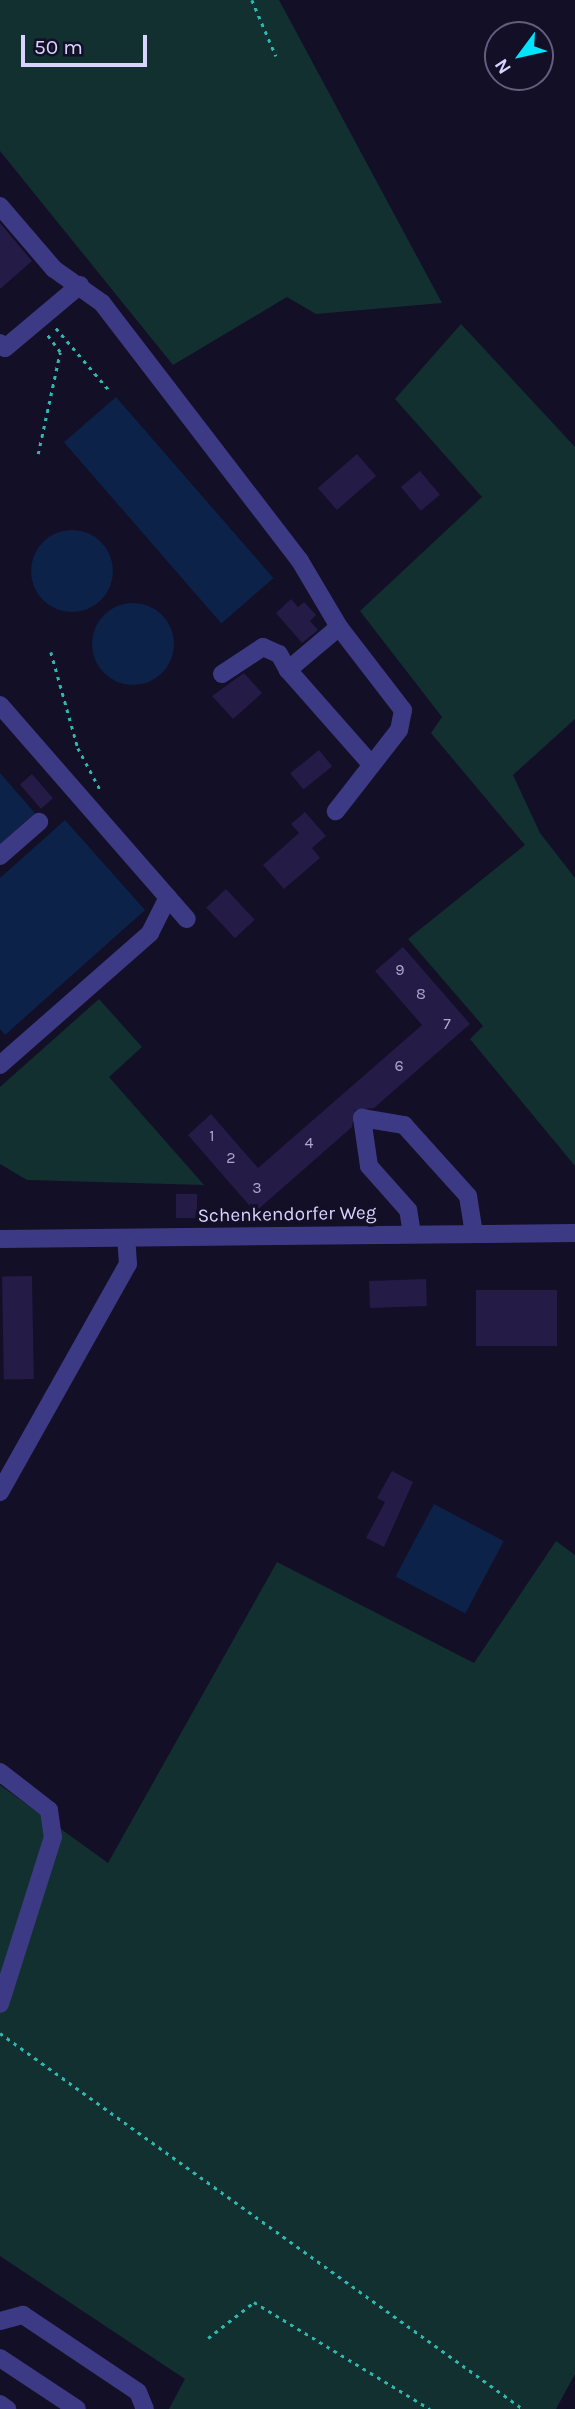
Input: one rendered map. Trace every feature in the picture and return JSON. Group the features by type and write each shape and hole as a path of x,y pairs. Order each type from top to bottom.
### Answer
{"street":[{"path":"0,206 54,269 102,303 300,561 339,627 403,710 398,730 370,763 336,811"},
{"path":"0,343 5,348 80,285"},
{"path":"288,670 339,627"},
{"path":"222,674 263,647 279,654 288,670 370,763"},
{"path":"0,705 187,919"},
{"path":"0,856 39,822"},
{"path":"0,1065 150,933 168,897"},
{"path":"412,1234 408,1210 369,1166 362,1118 404,1125 468,1196 474,1234"},
{"name":"Schenkendorfer Weg","path":"0,1239 575,1233"},
{"path":"0,1492 128,1264 126,1238"},
{"path":"0,1772 49,1810 53,1837 0,2004"},
{"path":"0,2321 23,2315 138,2392 145,2409"},
{"path":"0,2358 77,2409"},
{"path":"0,2404 7,2409"}],"path":[{"path":"252,0 276,56"},
{"path":"40,318 109,390"},
{"path":"38,454 60,352 40,318"},
{"path":"51,652 78,748 107,803"},
{"path":"0,2033 523,2409"},
{"path":"208,2338 254,2302 430,2409"}],"green space":[{"path":"0,0 279,0 442,303 316,314 287,297 173,365 0,151"},
{"path":"461,324 575,447 575,719 513,775 540,833 575,878 575,1166 470,1039 483,1026 408,939 525,845 431,733 442,717 360,611 482,497 395,399"},
{"path":"99,999 142,1047 109,1077 204,1185 27,1180 0,1164 0,1087"},
{"path":"556,1541 575,1555 575,2374 556,2409 169,2409 185,2379 0,2256 0,1785 108,1863 277,1562 474,1663"}],"water":[{"path":"116,397 273,578 221,623 64,442"},
{"path":"72,530 95,537 101,542 106,548 113,571 106,594 101,600 95,605 72,612 49,605 43,600 38,594 31,571 38,548 43,542 49,537"},
{"path":"133,603 149,607 162,615 170,628 174,644 170,660 162,673 149,681 133,685 117,681 104,673 96,660 92,644 96,628 104,615 117,607"},
{"path":"0,773 35,813 0,844"},
{"path":"65,820 145,910 5,1035 0,1029 0,878"},
{"path":"434,1504 504,1541 465,1613 396,1576"}],"building":[{"path":"0,223 32,261 0,289"},
{"path":"357,454 376,476 337,510 318,488"},
{"path":"420,471 440,495 421,511 401,487"},
{"path":"291,599 298,607 304,602 316,615 310,621 318,630 302,643 276,613"},
{"path":"244,673 262,693 233,719 212,696"},
{"path":"319,750 332,766 303,790 290,773"},
{"path":"32,774 53,798 41,809 20,784"},
{"path":"305,812 326,836 312,848 320,858 284,889 263,865 299,833 291,824"},
{"path":"226,889 255,920 235,938 206,907"},
{"path":"403,947 470,1024 374,1108 355,1110 352,1127 255,1212 188,1135 211,1114 258,1168 422,1025 375,971"},
{"path":"176,1194 197,1194 197,1218 176,1218"},
{"path":"32,1276 34,1379 4,1380 2,1277"},
{"path":"426,1279 427,1306 370,1308 369,1281"},
{"path":"476,1290 557,1290 557,1346 476,1346"},
{"path":"392,1471 413,1482 384,1547 366,1538 385,1502 377,1498"}]}
